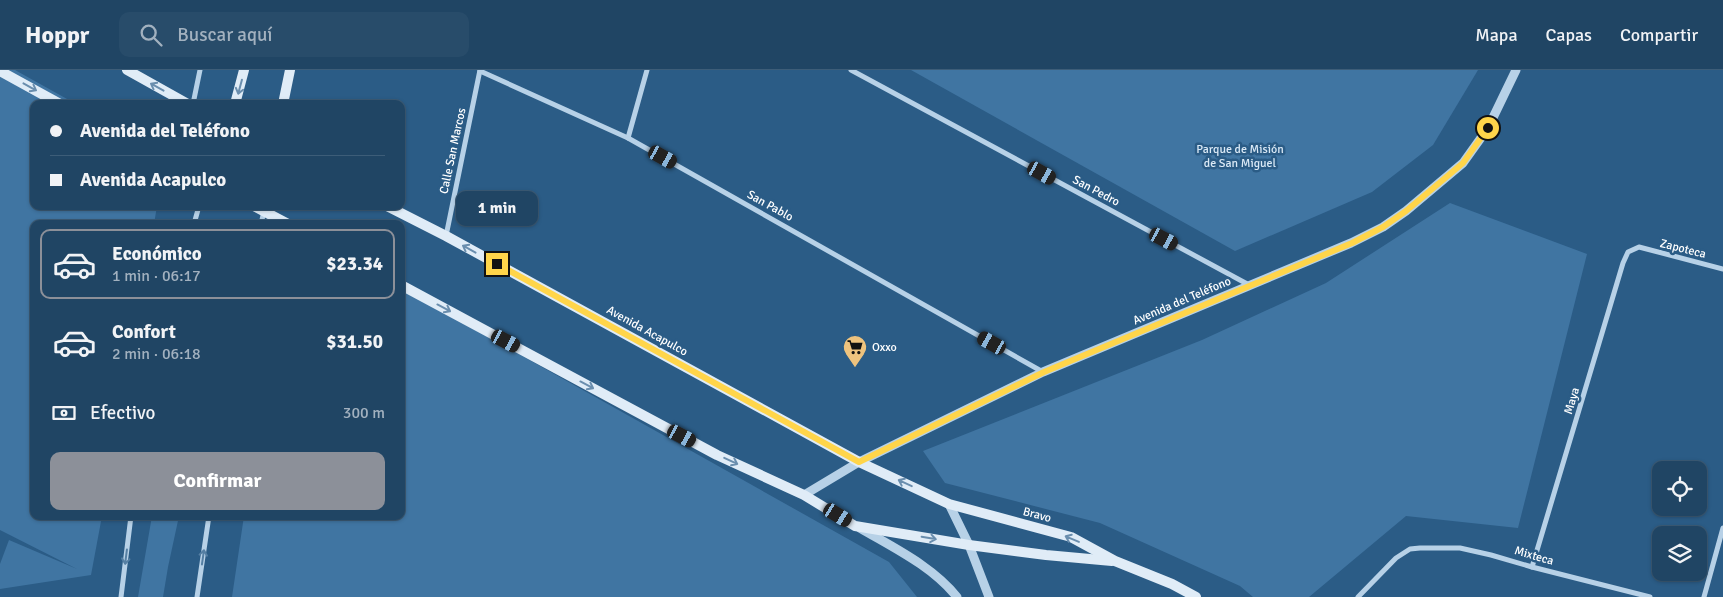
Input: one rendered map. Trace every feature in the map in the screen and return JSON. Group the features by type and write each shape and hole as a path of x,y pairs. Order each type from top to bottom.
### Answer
{"main road":[{"path":"127,70 181,100"},
{"path":"236,100 244,70"},
{"path":"284,100 290,70"},
{"path":"0,71 53,100"},
{"path":"264,210 281,220"},
{"name":"Avenida Acapulco","path":"395,210 446,236 859,462 949,504"},
{"path":"405,287 717,454 804,495 855,526 969,546"},
{"name":"Bravo","path":"949,504 1071,537 1115,561 1172,584 1196,597"},
{"name":"Bravo","path":"969,546 1115,561"}],"street":[{"path":"194,100 200,70"},
{"name":"San Pablo","path":"480,70 628,138 1044,372"},
{"name":"Calle San Marcos","path":"446,236 480,70"},
{"path":"628,138 647,70"},
{"name":"San Pedro","path":"851,70 1251,286"},
{"name":"Avenida del Teléfono","path":"804,495 859,462 1044,372 1352,243 1383,227 1406,211 1463,163 1488,128 1516,70"},
{"name":"Zapoteca","path":"1639,247 1722,269"},
{"name":"Maya","path":"1532,567 1623,263 1628,252 1639,247"},
{"path":"1722,269 1723,262"},
{"path":"949,504 969,546 989,597"},
{"path":"121,597 131,520"},
{"path":"197,597 207,520"},
{"path":"855,526 922,565 946,584 957,597"},
{"path":"1704,597 1723,528"},
{"name":"Mixteca","path":"1358,597 1396,558 1410,549 1460,548 1650,597"}],"green space":[{"path":"0,70 15,70 69,100 30,100 30,210 156,210 155,220 30,220 30,520 101,520 91,575 0,589 0,564 9,540 77,569 0,530"},
{"name":"Parque de Misión de San Miguel","path":"911,70 1478,70 1433,145 1372,192 1235,251"},
{"path":"1450,203 1587,254 1518,528 1406,516 1309,597 1253,597 1240,586 1100,523 945,483 923,451 1202,340 1326,283"},
{"path":"405,290 889,562 917,597 232,597 243,520 405,520"},
{"path":"151,520 178,520 163,597 138,597"}],"place":[{"name":"Oxxo","path":"855,368"}],"route":[{"path":"497,264 859,462 1044,372 1352,243 1383,227 1406,211 1463,163 1488,128"}]}
